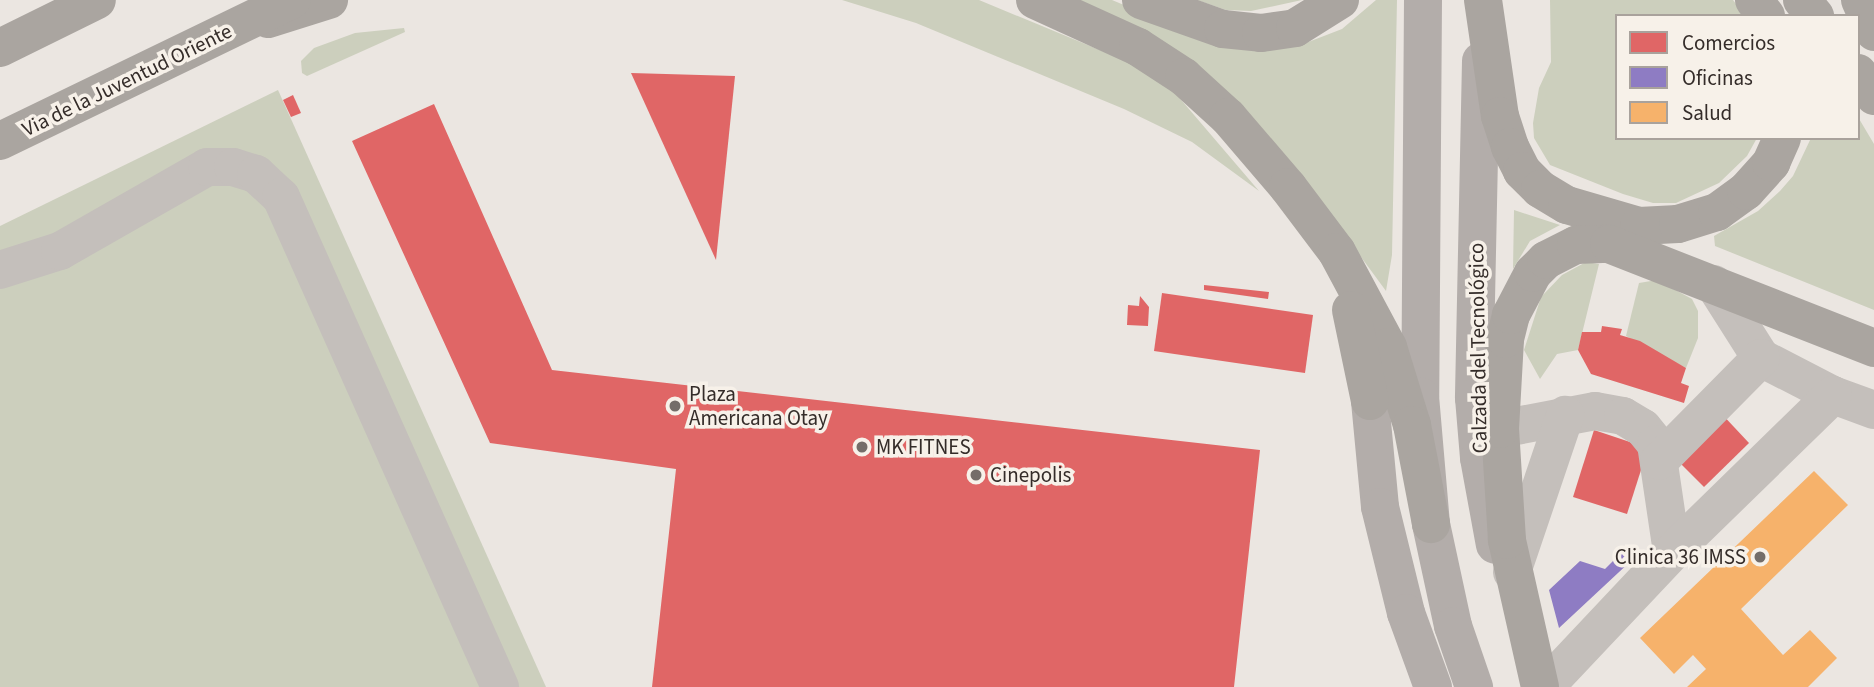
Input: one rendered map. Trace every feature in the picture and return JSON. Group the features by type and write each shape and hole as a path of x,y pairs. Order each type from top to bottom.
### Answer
{"highway":[{"path":"0,48 97,0"},
{"name":"Via de la Juventud Oriente","path":"0,141 292,0"},
{"path":"236,29 329,0"},
{"path":"1035,0 1138,47 1184,77 1228,117 1288,187 1337,252 1388,347 1412,425 1431,524"},
{"path":"1141,0 1223,29 1261,33 1295,28 1340,0"},
{"path":"1483,0 1500,116 1510,147 1522,171 1540,189 1567,205 1639,226 1678,225 1717,212 1746,191 1771,163 1781,140"},
{"path":"1802,0 1813,14"},
{"path":"1860,0 1874,33"},
{"path":"1860,76 1874,96"},
{"path":"1288,187 1338,273 1354,319 1370,401"},
{"path":"1541,687 1512,572 1500,429 1505,339 1511,315 1533,273 1546,260 1576,245 1609,244 1874,348"}],"main road":[{"path":"1423,0 1420,396 1431,524 1453,626 1474,687"},
{"name":"Calzada del Tecnológico","path":"1483,0 1475,339 1479,458 1503,582 1541,687"},
{"path":"1422,200 1407,297 1370,401 1380,507 1393,565 1433,687"}],"lane":[{"path":"0,270 60,251 207,167 233,167 256,174 281,197 500,687"},
{"path":"1714,284 1761,358 1833,395 1874,410"},
{"path":"1659,461 1761,358"},
{"path":"1541,687 1672,552 1833,395"},
{"path":"1500,429 1595,411 1623,416 1643,428 1656,444 1672,552"},
{"path":"1512,572 1565,415"}],"green space":[{"path":"842,0 979,0 1136,65 1165,81 1259,191 1192,142 1124,109 916,23"},
{"path":"1066,0 1112,0 1205,39 1298,46 1342,29 1376,0 1397,0 1392,255 1386,291 1311,189"},
{"path":"1197,0 1302,0 1251,11 1226,10"},
{"path":"1550,0 1733,0 1744,14 1615,14 1615,140 1756,140 1747,156 1719,183 1676,203 1653,203 1623,194 1550,165 1534,138 1533,123 1539,88 1551,62"},
{"path":"404,28 405,32 307,76 302,73 301,61 314,48 355,33"},
{"path":"278,90 546,687 0,687 0,226"},
{"path":"1860,120 1874,144 1874,310 1715,246 1714,236 1758,211 1793,176 1810,140 1860,140"},
{"path":"1514,210 1560,225 1530,241 1513,269"},
{"path":"1586,262 1599,264 1578,350 1557,354 1540,379 1524,350 1541,297 1562,275"},
{"path":"1657,280 1692,299 1698,311 1698,338 1686,368 1626,336 1639,283"}],"building: Comercios":[{"path":"631,73 735,76 716,260"},
{"path":"293,95 301,113 291,117 283,100"},
{"name":"Plaza Americana Otay","path":"434,104 552,370 1260,450 1234,687 652,687 676,469 490,443 352,141"},
{"path":"1204,285 1269,292 1268,299 1204,290"},
{"path":"1162,293 1313,315 1305,373 1154,351"},
{"path":"1140,296 1149,307 1148,326 1127,325 1128,305 1139,306"},
{"path":"1602,326 1622,329 1620,335 1640,341 1686,368 1681,383 1689,386 1684,403 1591,374 1578,350 1582,332 1601,332"},
{"path":"1719,411 1749,443 1704,487 1673,456"},
{"path":"1594,430 1648,448 1627,514 1573,497"}],"building: Oficinas":[{"path":"1624,550 1633,559 1559,628 1549,590 1580,561 1605,569"}],"building: Salud":[{"name":"Clinica 36 IMSS","path":"1814,471 1848,505 1741,609 1783,655 1810,630 1837,658 1808,687 1687,687 1706,669 1693,655 1674,674 1640,638"}],"place":[{"name":"Plaza Americana Otay","path":"675,406"},
{"name":"MK FITNES","path":"862,447"},
{"name":"Cinepolis","path":"976,475"},
{"name":"Clinica 36 IMSS","path":"1760,557"}]}
